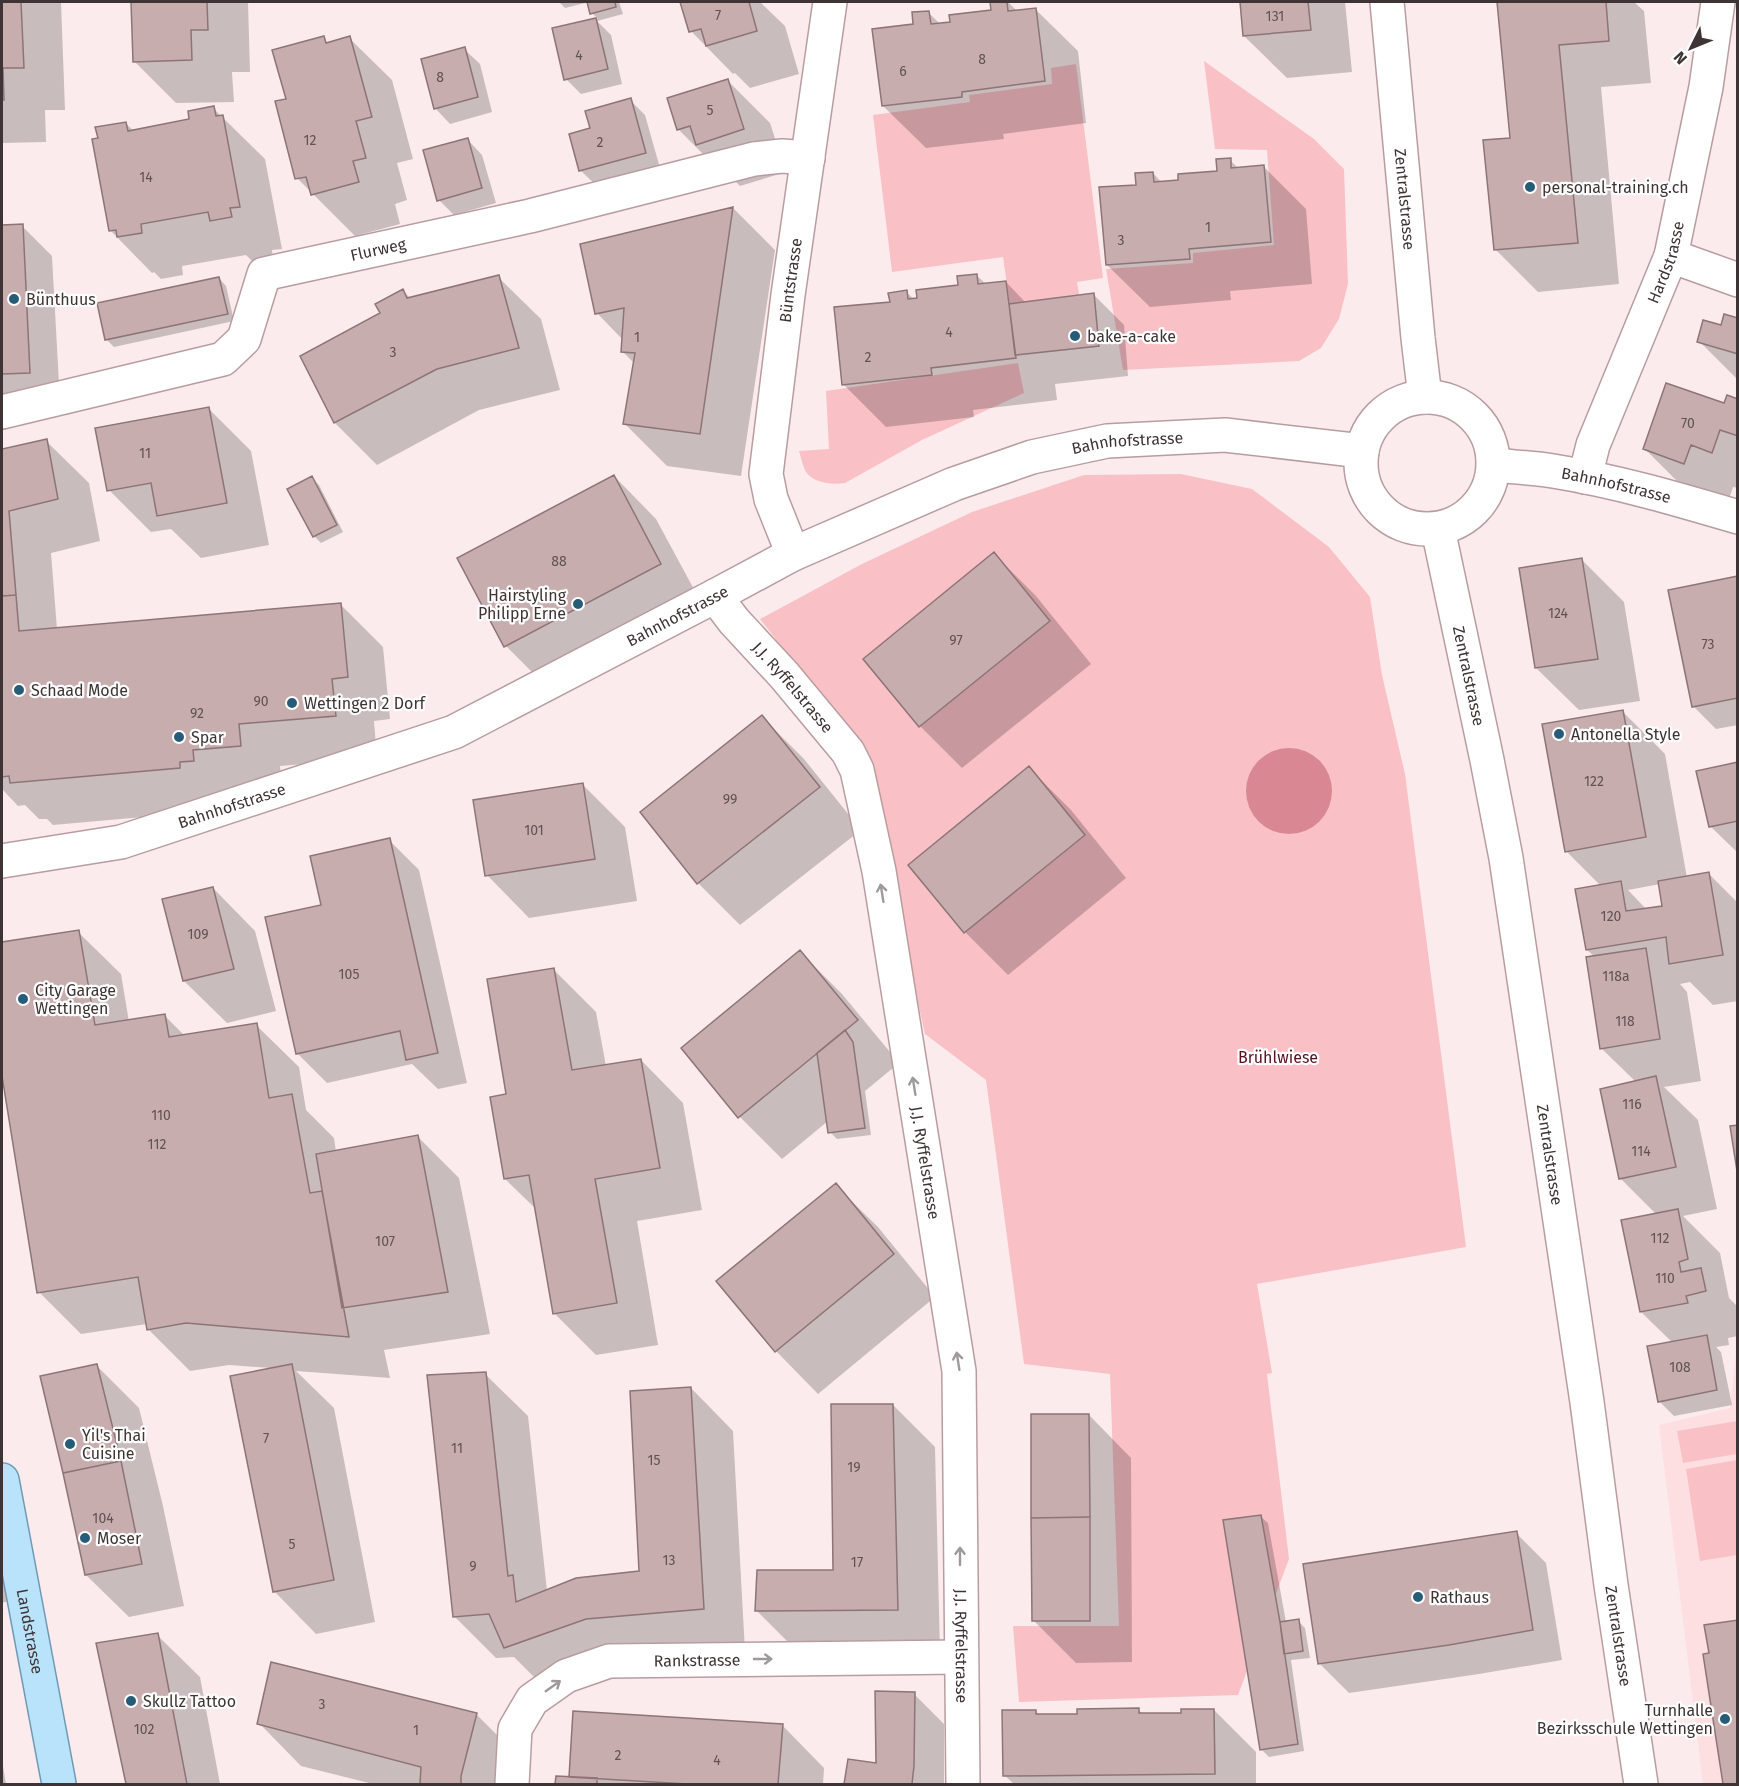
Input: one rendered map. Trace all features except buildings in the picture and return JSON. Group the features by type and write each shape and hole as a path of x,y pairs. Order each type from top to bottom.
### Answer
{"main road":[{"name":"Landstrasse","path":"2,1480 59,1785"}],"street":[{"name":"Büntstrasse","path":"793,554 771,499 766,474 788,295 830,2"},
{"name":"Zentralstrasse","path":"1387,2 1425,397"},
{"name":"Hardstrasse","path":"1585,477 1593,445 1671,256 1706,87 1718,2"},
{"name":"Flurweg","path":"2,412 223,359 244,339 264,274 530,216 754,159 782,156 808,158"},
{"path":"1671,256 1737,280"},
{"path":"1425,397 1447,399 1466,409 1482,424 1491,444 1494,465 1491,483 1483,500 1471,513 1456,523 1438,529 1420,529 1403,525 1387,516 1375,503 1366,487 1361,470 1362,452 1368,434 1378,419 1391,408 1408,400 1425,397"},
{"name":"Bahnhofstrasse","path":"2,861 121,842 454,732 793,554 954,484 1032,457 1107,441 1225,435 1362,452"},
{"name":"Bahnhofstrasse","path":"1494,465 1585,477 1661,495 1737,517"},
{"name":"Zentralstrasse","path":"1438,529 1506,858 1641,1785"},
{"name":"J.J. Ryffelstrasse","path":"715,596 848,752 857,770 879,871 959,1371 963,1785"},
{"name":"Rankstrasse","path":"512,1785 515,1729 532,1700 566,1676 609,1660 961,1657"}],"shaded area":[{"path":"1289,748 1305,752 1319,761 1328,775 1332,791 1328,807 1319,821 1305,830 1289,834 1273,830 1259,821 1250,807 1246,791 1250,775 1259,761 1273,752"},
{"path":"1737,1343 1737,1784 1703,1784 1659,1425 1730,1408"}],"green space":[{"path":"1204,61 1314,139 1344,169 1348,284 1339,319 1321,348 1299,361 1123,370 1106,269 1193,263 1193,253 1274,245 1267,150 1215,149"},
{"path":"1076,64 1103,278 1077,282 1088,346 1017,354 1003,257 892,272 873,115 970,102 969,95 1052,84 1051,68"},
{"path":"1018,363 1024,393 922,440 845,483 834,484 817,480 805,470 799,451 829,449 826,391"},
{"name":"Brühlwiese","path":"1181,474 1252,489 1329,547 1370,597 1382,675 1405,774 1466,1247 1257,1284 1272,1373 1267,1374 1289,1559 1238,1695 1019,1702 1013,1626 1119,1626 1110,1374 1024,1364 986,1080 925,1034 863,751 760,619 862,564 972,512 1084,475"},
{"path":"1737,1421 1737,1454 1683,1463 1677,1431"},
{"path":"1737,1460 1737,1555 1700,1561 1686,1469"}],"place":[{"name":"personal-training.ch","path":"1530,187"},
{"name":"Bünthuus","path":"14,299"},
{"name":"bake-a-cake","path":"1075,336"},
{"name":"Hairstyling Philipp Erne","path":"578,604"},
{"name":"Schaad Mode","path":"19,690"},
{"name":"Wettingen 2 Dorf","path":"292,703"},
{"name":"Antonella Style","path":"1559,734"},
{"name":"Spar","path":"179,737"},
{"name":"City Garage Wettingen","path":"23,999"},
{"name":"Yil's Thai Cuisine","path":"70,1444"},
{"name":"Moser","path":"85,1538"},
{"name":"Rathaus","path":"1418,1597"},
{"name":"Skullz Tattoo","path":"131,1701"},
{"name":"Turnhalle Bezirksschule Wettingen","path":"1725,1719"}]}
